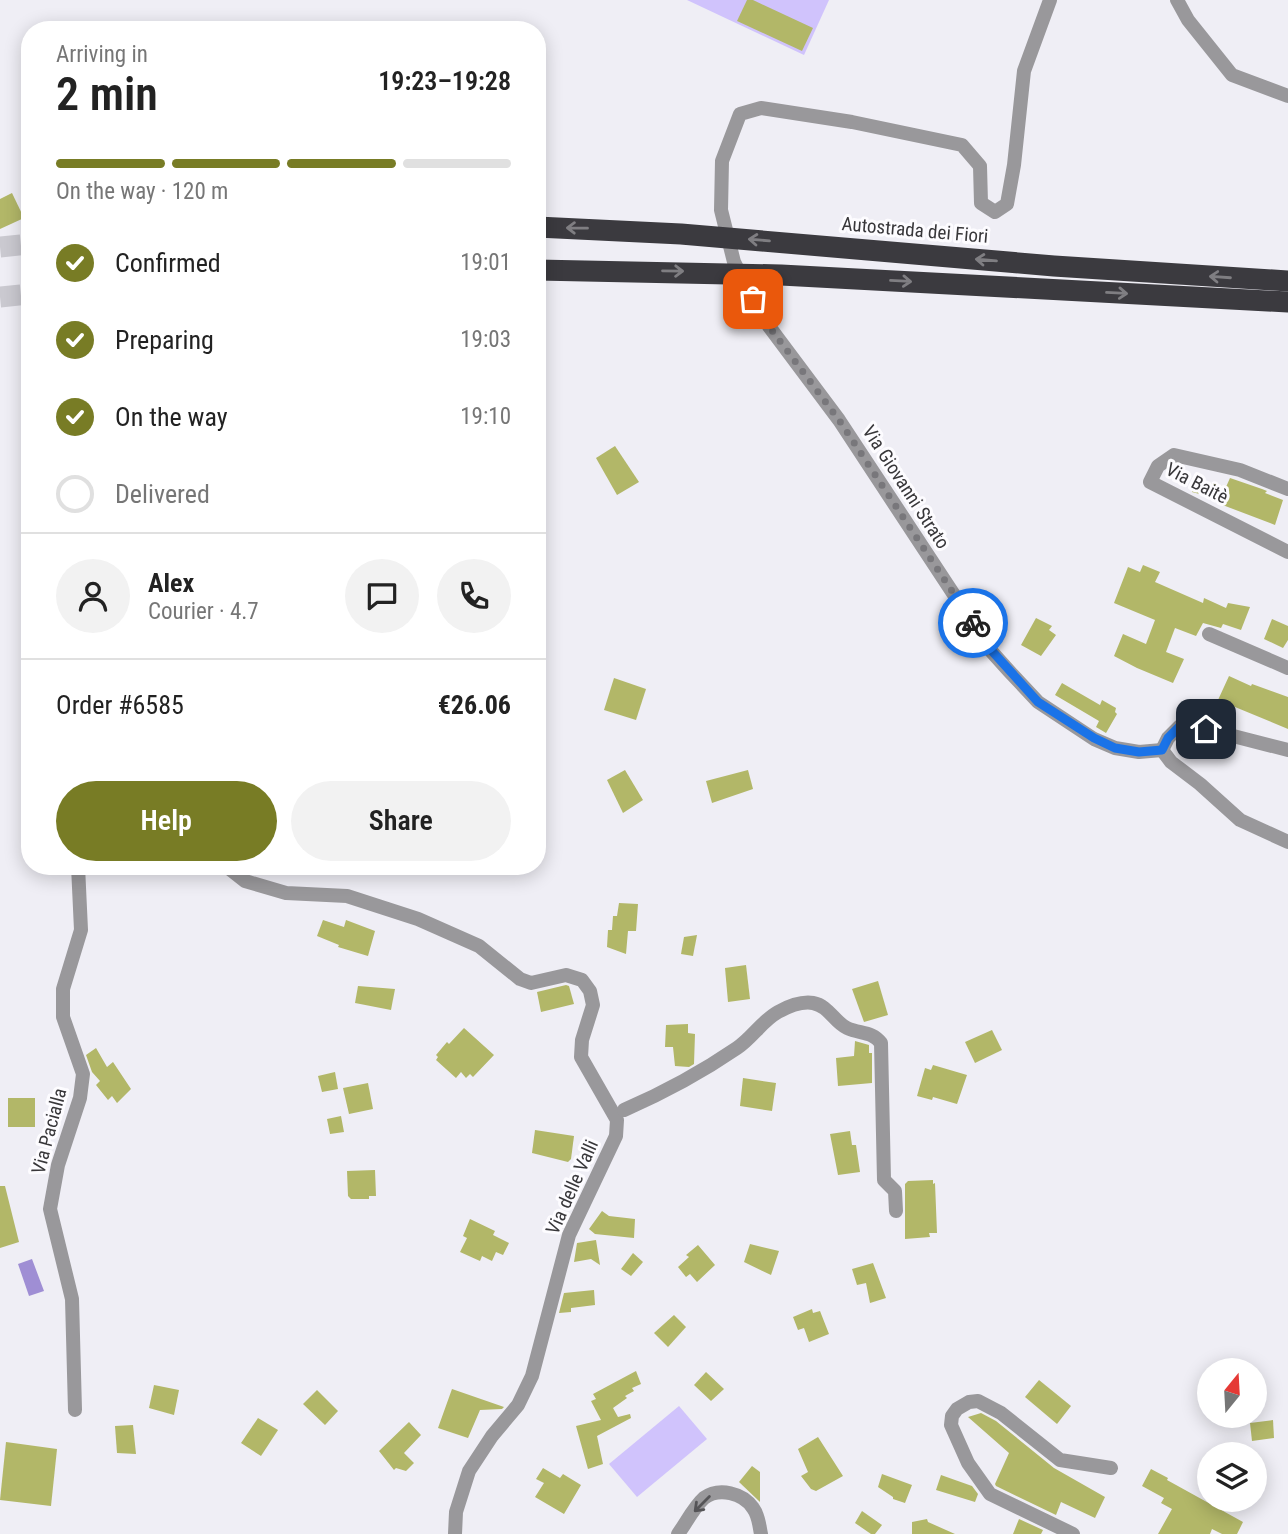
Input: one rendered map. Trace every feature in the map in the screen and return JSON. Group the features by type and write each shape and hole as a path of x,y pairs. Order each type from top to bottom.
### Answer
{"highway":[{"name":"Autostrada dei Fiori","path":"546,227 616,229 1054,266 1288,281"},
{"path":"546,270 780,275 1288,302"}],"street":[{"name":"Via Giovanni Strato","path":"1050,0 1024,71 1007,204 995,212 981,203 980,166 962,145 852,122 761,108 740,114 735,126 722,161 721,210 734,262 762,317 839,420 992,651 1038,702 1094,738 1115,748 1139,752 1162,750"},
{"path":"1177,0 1188,20 1232,75 1288,96"},
{"name":"Via Baitè","path":"1288,489 1240,470 1174,456 1158,466 1150,482 1288,552"},
{"path":"1209,634 1288,668"},
{"path":"1288,750 1206,729 1180,726 1168,738 1162,750 1171,762 1240,820 1288,842"},
{"name":"Via Pacialla","path":"75,1410 72,1299 50,1209 58,1165 80,1098 83,1073 63,1017 62,989 81,930 78,875"},
{"name":"Via delle Valli","path":"237,875 245,881 286,892 347,896 418,919 479,946 520,979 531,983 566,975 575,976 582,980 590,991 593,1005 582,1040 581,1057 617,1120 617,1136 569,1235 528,1385 518,1405 492,1436 469,1471 456,1512 455,1534"},
{"path":"624,1110 657,1095 732,1051 773,1015 796,1004 815,1003 846,1028 872,1034 881,1043 884,1180 895,1191 896,1211"},
{"path":"1073,1534 990,1494 968,1463 951,1426 952,1416 957,1409 969,1402 978,1401 1001,1413 1060,1460 1111,1468"},
{"path":"678,1534 704,1499 716,1493 730,1492 744,1498 752,1506 761,1534"}],"shaded area":[{"path":"687,0 829,0 804,55"},
{"path":"32,1259 44,1291 29,1296 18,1264"},
{"path":"679,1406 707,1439 637,1497 609,1464"}],"building":[{"path":"747,0 753,0 813,28 802,51 737,21"},
{"path":"12,193 21,212 21,219 0,229 0,199"},
{"path":"615,446 639,482 617,495 596,458"},
{"path":"1230,478 1267,491 1265,493 1283,500 1275,525 1220,504 1222,500 1192,492 1195,479 1226,487"},
{"path":"1143,565 1160,572 1155,582 1203,603 1204,598 1226,608 1228,603 1250,607 1241,630 1223,624 1221,628 1203,623 1196,636 1175,628 1166,652 1184,659 1173,683 1114,656 1123,634 1146,644 1155,620 1114,603 1128,567 1140,572"},
{"path":"1036,618 1052,626 1049,630 1056,635 1041,656 1021,645"},
{"path":"1272,619 1288,626 1288,640 1283,648 1264,639"},
{"path":"1229,676 1288,697 1288,729 1218,700"},
{"path":"614,678 646,689 636,720 604,710"},
{"path":"1062,683 1100,705 1102,700 1116,708 1117,714 1106,733 1096,727 1099,721 1055,695"},
{"path":"625,770 643,800 623,813 607,780"},
{"path":"748,770 753,789 712,803 706,781"},
{"path":"619,903 638,904 636,931 628,931 626,954 607,947 608,930 612,930 613,916 617,916"},
{"path":"323,920 344,927 346,920 375,931 368,956 338,947 339,945 317,936"},
{"path":"697,935 693,956 681,954 684,937"},
{"path":"746,965 750,999 728,1002 725,968"},
{"path":"878,981 888,1015 864,1022 852,989"},
{"path":"358,986 395,989 391,1010 355,1003"},
{"path":"569,986 574,1004 541,1012 537,992"},
{"path":"688,1024 688,1033 695,1034 694,1064 689,1067 675,1066 673,1047 665,1047 666,1025"},
{"path":"464,1028 494,1055 473,1077 470,1074 466,1078 461,1072 456,1078 436,1060 436,1055"},
{"path":"992,1030 1002,1050 975,1063 965,1042"},
{"path":"855,1041 869,1045 869,1053 872,1053 872,1083 838,1086 836,1058 854,1056"},
{"path":"96,1048 107,1067 113,1062 131,1089 117,1103 112,1096 108,1100 96,1085 100,1081 92,1072 86,1055"},
{"path":"933,1065 967,1075 957,1104 933,1097 932,1100 917,1096 925,1068 931,1070"},
{"path":"335,1072 338,1089 322,1092 318,1076"},
{"path":"743,1078 776,1083 772,1111 740,1106"},
{"path":"368,1083 373,1109 349,1114 343,1088"},
{"path":"8,1098 35,1098 35,1127 8,1127"},
{"path":"341,1116 344,1132 330,1134 327,1119"},
{"path":"535,1130 574,1136 571,1159 568,1162 532,1153"},
{"path":"850,1131 852,1145 856,1145 860,1172 838,1175 830,1134"},
{"path":"375,1170 376,1196 369,1196 369,1199 351,1199 348,1196 347,1171"},
{"path":"933,1180 937,1233 929,1233 930,1237 905,1239 905,1184 908,1181"},
{"path":"0,1186 5,1186 19,1242 0,1248"},
{"path":"602,1211 609,1216 635,1219 634,1238 595,1234 589,1229"},
{"path":"470,1219 495,1231 493,1235 509,1243 503,1255 496,1252 492,1261 482,1256 480,1261 460,1252 467,1238 463,1236"},
{"path":"596,1240 600,1265 591,1259 574,1262 577,1243"},
{"path":"750,1244 779,1251 771,1275 744,1262"},
{"path":"698,1245 715,1265 697,1282 690,1274 686,1277 678,1267 689,1257 686,1255"},
{"path":"633,1253 643,1262 631,1276 621,1269"},
{"path":"873,1263 886,1298 870,1303 866,1283 857,1285 852,1269"},
{"path":"594,1290 595,1305 571,1308 571,1312 559,1313 564,1293"},
{"path":"812,1309 813,1313 820,1311 829,1334 809,1342 804,1328 798,1330 793,1317"},
{"path":"674,1315 686,1327 668,1347 654,1333"},
{"path":"636,1371 641,1384 632,1388 634,1391 613,1408 618,1417 630,1414 631,1418 597,1436 603,1464 588,1469 576,1426 601,1420 591,1401 596,1399 593,1394"},
{"path":"706,1372 724,1389 711,1401 694,1385"},
{"path":"1039,1380 1071,1406 1057,1424 1025,1397"},
{"path":"154,1385 179,1390 174,1415 149,1408"},
{"path":"452,1389 504,1407 480,1410 468,1438 438,1428"},
{"path":"317,1390 338,1411 325,1425 303,1404"},
{"path":"981,1413 996,1421 1054,1468 1105,1497 1095,1518 1061,1502 1056,1515 996,1486 1009,1453 968,1417"},
{"path":"258,1418 278,1430 261,1456 241,1443"},
{"path":"1273,1420 1274,1438 1252,1441 1251,1428 1267,1428 1267,1421"},
{"path":"409,1422 421,1435 404,1453 414,1463 406,1471 396,1468 394,1470 379,1451"},
{"path":"133,1425 136,1454 117,1453 115,1426"},
{"path":"818,1437 843,1476 816,1491 811,1489 801,1476 808,1472 798,1449"},
{"path":"6,1442 57,1449 51,1506 0,1500"},
{"path":"752,1466 760,1472 760,1502 739,1482"},
{"path":"543,1468 560,1478 563,1474 581,1485 564,1514 535,1497 544,1483 536,1479"},
{"path":"1151,1469 1197,1497 1197,1512 1225,1512 1243,1522 1237,1534 1222,1534 1212,1529 1210,1534 1158,1534 1172,1509 1161,1503 1164,1498 1142,1486"},
{"path":"882,1474 912,1485 905,1503 893,1499 878,1487"},
{"path":"941,1475 972,1486 978,1494 975,1502 936,1490"},
{"path":"862,1511 882,1525 875,1534 855,1523"},
{"path":"927,1519 928,1522 955,1534 912,1534 912,1522"},
{"path":"1019,1519 1043,1530 1041,1534 1013,1534"}],"tunnel":[{"path":"0,247 21,245"},
{"path":"0,297 21,295"}],"way so far":[{"path":"753,299 762,317 839,420 973,623"}],"route":[{"path":"973,623 992,651 1038,702 1094,738 1115,748 1139,752 1162,750 1168,738 1180,726 1206,729"}]}
